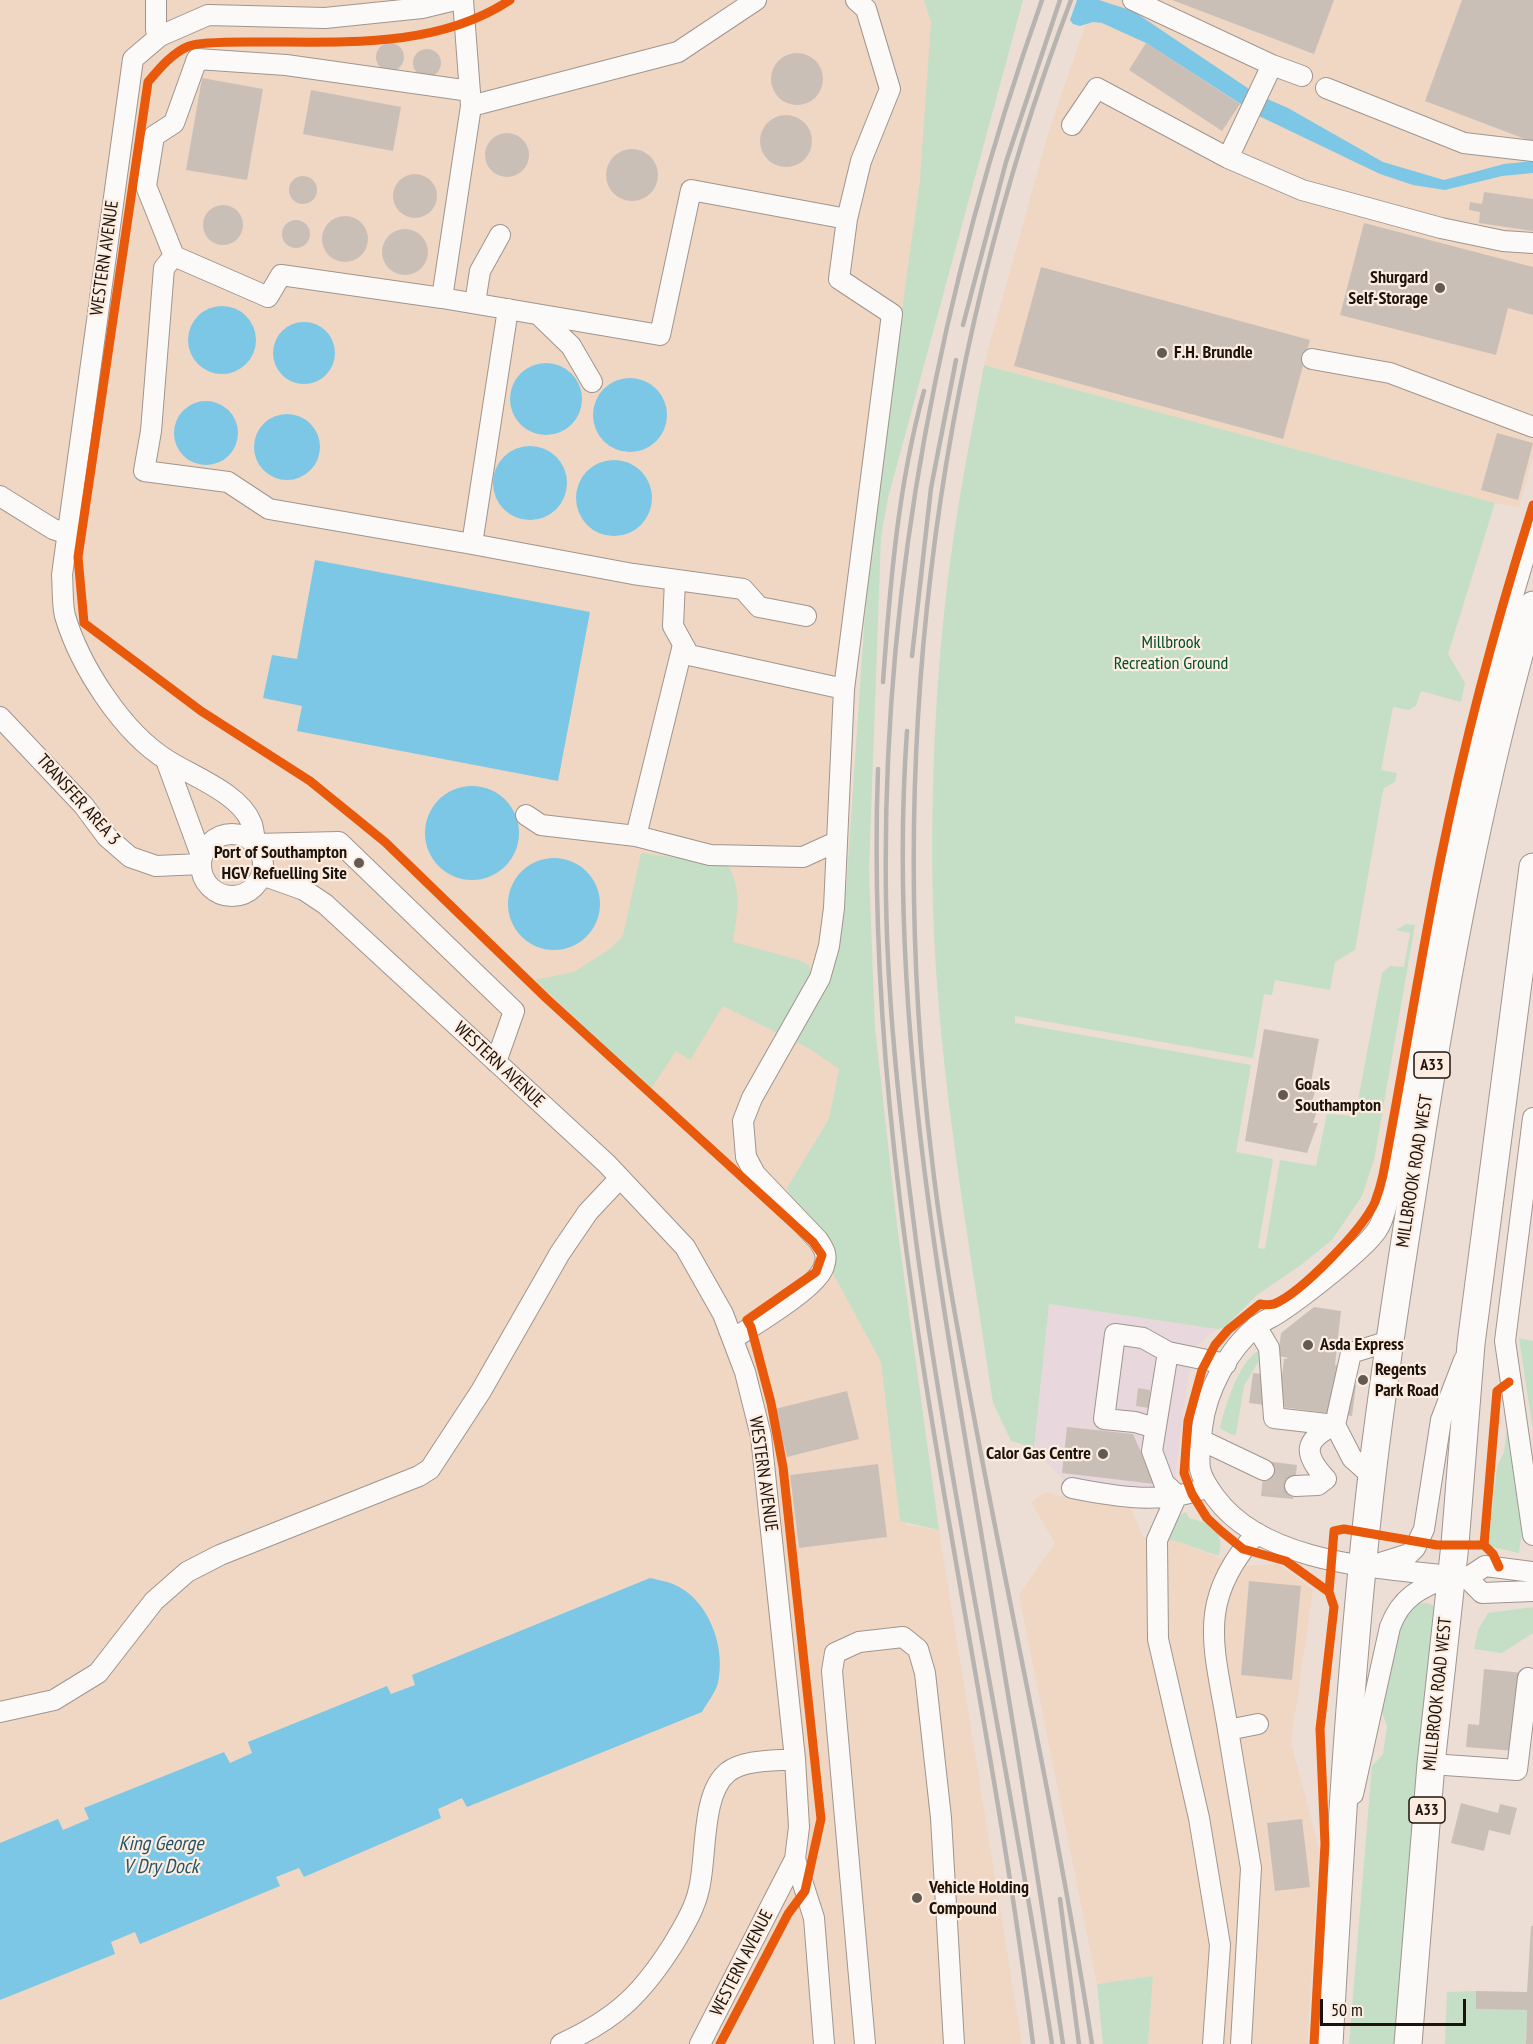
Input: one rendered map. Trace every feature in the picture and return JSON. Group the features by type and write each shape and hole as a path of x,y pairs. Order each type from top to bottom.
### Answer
{"highway":[{"name":"MILLBROOK ROAD WEST","path":"1329,2044 1363,1566 1389,1341 1450,959 1474,837 1509,687 1533,605"},
{"name":"MILLBROOK ROAD WEST","path":"1408,2044 1431,1764 1459,1577 1471,1344 1533,867"}],"street":[{"path":"156,0 156,30 160,36"},
{"name":"WESTERN AVENUE","path":"166,760 140,737 105,698 80,653 65,614 62,575 133,58 160,36 208,15 326,18 400,11 455,0"},
{"path":"442,298 471,99 463,0"},
{"path":"756,0 678,52 471,99 286,65 197,59 174,123 154,136 146,186 174,256 268,297 281,275 476,303 660,335 691,190 847,219"},
{"path":"733,1339 814,1283 824,1268 826,1253 818,1240 755,1174 746,1157 743,1121 752,1098 820,978 833,927 844,689 892,314 839,279 847,219 861,161 890,89 866,9 856,0"},
{"path":"1133,0 1272,65 1302,76"},
{"path":"1228,158 1272,65"},
{"path":"1072,125 1097,88 1228,158 1302,190 1441,228 1503,241 1533,243"},
{"path":"1326,88 1464,142 1533,151"},
{"path":"476,303 480,271 500,235"},
{"path":"174,256 164,268 151,431 144,471 228,482 269,509 675,580 743,589 759,607 806,616"},
{"path":"472,544 508,309"},
{"path":"539,315 571,346 592,382"},
{"path":"1312,359 1390,373 1533,427"},
{"path":"0,496 53,530 68,534"},
{"path":"1533,528 1505,622 1448,861 1391,1187 1382,1220 1376,1232 1353,1253 1280,1312 1257,1326 1226,1364 1203,1416 1200,1469 1208,1487 1234,1520 1257,1533 1317,1557 1363,1566 1459,1577 1482,1593 1533,1591"},
{"path":"675,580 673,627 689,656 844,689"},
{"path":"636,836 683,645"},
{"name":"TRANSFER AREA 3","path":"0,717 84,806 107,837 130,857 156,866 201,861"},
{"path":"166,760 203,779 243,809 251,822 255,844 263,864 262,875 250,891 242,895 222,895 206,883 201,861 166,760"},
{"path":"525,815 541,825 636,836 710,855 803,857 836,842"},
{"path":"201,861 212,841 229,834 239,835 255,844 339,842 514,1011 496,1062"},
{"name":"WESTERN AVENUE","path":"262,875 304,890 325,904 620,1178 685,1246 723,1314 733,1339 745,1372 761,1436 795,1759 799,1827 795,1859 700,2044"},
{"path":"1533,1118 1527,1215 1505,1341 1533,1535"},
{"path":"0,1712 54,1700 98,1673 154,1601 187,1572 220,1555 419,1476 430,1469 481,1391 560,1253 588,1212 620,1178"},
{"path":"1257,1326 1269,1348 1274,1418 1335,1425"},
{"path":"1155,1428 1135,1422 1104,1419 1115,1334 1143,1338 1168,1352 1226,1364"},
{"path":"1372,1476 1352,1458 1335,1425 1351,1353 1389,1341"},
{"name":"MILLBROOK ROAD WEST","path":"1363,1566 1401,1559 1415,1548 1424,1529 1428,1512 1441,1420 1471,1344"},
{"path":"1168,1352 1152,1451 1164,1483 1177,1495"},
{"path":"1296,1480 1318,1485 1326,1479 1312,1464 1311,1442 1315,1434 1335,1425"},
{"path":"1201,1440 1264,1476"},
{"path":"1072,1488 1115,1497 1172,1498 1177,1495 1192,1494 1208,1487"},
{"path":"1177,1495 1157,1540 1158,1639 1199,1818 1220,1945 1213,2044"},
{"path":"1241,2044 1251,1868 1214,1655 1214,1620 1228,1573 1243,1549 1257,1533"},
{"path":"1341,1851 1390,1626 1396,1611 1412,1594 1485,1566 1533,1572"},
{"path":"865,2044 832,1671 835,1653 859,1642 903,1637 918,1649 925,1673 941,1818 954,2044"},
{"path":"1431,1764 1517,1770 1528,1678"},
{"path":"1228,1730 1258,1724"},
{"path":"561,2044 595,2029 631,2001 655,1973 684,1926 699,1892 708,1815 716,1785 729,1771 754,1763 795,1759"},
{"path":"795,1859 814,1918 824,2044"}],"shaded area":[{"path":"0,0 982,0 907,279 860,607 843,961 907,1427 907,1525 939,1530 1022,2044 0,2044"},
{"path":"1094,0 1533,0 1533,456 1519,507 1495,503 984,365 1048,134"},
{"path":"1049,1304 1217,1329 1195,1347 1188,1377 1174,1486 1164,1492 1065,1482 1034,1448"},
{"path":"1046,1492 1072,1499 1129,1502 1143,1537 1164,1538 1165,1542 1173,1540 1241,1566 1278,1564 1313,1590 1291,1742 1319,1849 1307,2044 1148,2044 1153,1976 1097,1984 1019,1595 1055,1543 1031,1502"}],"green space":[{"path":"924,0 1023,0 888,498 881,537 869,871 875,1028 897,1225 939,1530 900,1521 881,1362 787,1188 829,1119 839,1069 810,1049 723,1006 690,1060 676,1051 650,1090 535,980 574,972 610,949 623,936 641,853 727,864 735,883 738,902 733,942 799,960 809,965 811,979 827,985 845,905 870,541 920,180 931,22"},
{"name":"Millbrook Recreation Ground","path":"984,365 1495,503 1448,654 1465,683 1461,702 1421,691 1416,706 1409,710 1393,707 1381,770 1397,773 1395,782 1384,788 1382,796 1355,950 1335,962 1330,990 1275,980 1272,995 1264,994 1253,1058 1015,1016 1015,1023 1251,1065 1236,1152 1273,1159 1258,1248 1265,1249 1280,1160 1316,1166 1327,1114 1355,1116 1382,973 1390,966 1404,967 1410,933 1396,930 1406,924 1415,925 1374,1160 1362,1196 1332,1240 1301,1265 1257,1295 1224,1328 1217,1329 1049,1304 1034,1448 1011,1441 993,1403 948,1094 936,970 933,908 932,815 943,626 957,514"},
{"path":"1519,1338 1533,1341 1533,1431"},
{"path":"1258,1351 1260,1359 1244,1386 1236,1434 1232,1435 1220,1428 1225,1408 1239,1374"},
{"path":"1508,1422 1525,1508 1519,1553 1488,1546 1497,1467 1504,1452"},
{"path":"1186,1512 1189,1518 1210,1526 1218,1534 1219,1556 1173,1540 1165,1542 1177,1517"},
{"path":"1418,1603 1428,1603 1434,1606 1396,2044 1349,2044 1372,1766 1383,1754 1387,1726 1382,1712 1398,1625 1408,1609"},
{"path":"1533,1607 1533,1633 1502,1653 1474,1649 1478,1630 1488,1613"},
{"path":"1153,1976 1148,2044 1103,2044 1097,1984"},
{"path":"1476,1991 1476,2009 1527,2010 1526,2044 1445,2044 1447,1992"}],"water":[{"path":"1077,0 1099,0 1133,11 1258,95 1288,108 1383,162 1444,180 1504,164 1533,161 1533,173 1502,176 1445,190 1413,185 1380,174 1261,117 1146,43 1102,23 1093,22 1080,26 1073,24 1070,20"},
{"path":"222,306 235,309 246,316 253,327 256,340 253,353 246,364 235,371 222,374 209,371 198,364 191,353 188,340 191,327 198,316 209,309"},
{"path":"298,322 310,322 326,331 333,341 335,353 333,365 326,375 310,384 298,384 287,379 278,370 273,359 273,347 278,336 287,327"},
{"path":"546,363 566,369 576,379 582,399 576,419 566,429 546,435 526,429 516,419 510,399 516,379 526,369"},
{"path":"630,378 651,384 661,394 667,415 661,436 651,446 630,452 609,446 599,436 593,415 599,394 609,384"},
{"path":"206,401 224,407 232,415 238,433 232,451 224,459 206,465 188,459 180,451 174,433 180,415 188,407"},
{"path":"281,414 293,414 305,419 315,429 320,447 318,460 305,475 293,480 281,480 269,475 259,465 254,453 254,441 259,429 269,419"},
{"path":"530,446 544,449 556,457 564,469 567,483 564,497 556,509 544,517 530,520 516,517 504,509 496,497 493,483 496,469 504,457 516,449"},
{"path":"614,460 628,463 641,471 649,484 652,498 649,512 641,525 628,533 614,536 600,533 587,525 579,512 576,498 579,484 587,471 600,463"},
{"path":"315,560 590,612 558,781 297,731 302,706 263,698 272,655 297,659"},
{"path":"472,786 490,790 505,800 515,815 519,833 515,851 505,866 490,876 472,880 454,876 439,866 429,851 425,833 429,815 439,800 454,790"},
{"path":"554,858 572,862 586,872 596,886 600,904 596,922 586,936 572,946 554,950 536,946 522,936 512,922 508,904 512,886 522,872 536,862"},
{"name":"King George V Dry Dock","path":"650,1578 670,1583 686,1591 705,1612 712,1626 717,1640 720,1669 717,1687 702,1712 467,1807 462,1798 438,1809 441,1818 304,1877 299,1868 276,1877 280,1886 140,1944 135,1932 111,1942 115,1954 0,2000 0,1843 58,1819 63,1830 89,1819 84,1808 224,1752 230,1763 252,1753 248,1742 387,1686 391,1694 415,1685 412,1675"}],"building":[{"path":"1172,0 1334,0 1314,54"},
{"path":"1462,0 1533,0 1533,142 1425,101"},
{"path":"390,43 400,47 404,57 400,67 390,71 380,67 376,57 380,47"},
{"path":"1146,43 1240,104 1222,131 1129,70"},
{"path":"427,49 437,53 441,63 437,73 427,77 417,73 413,63 417,53"},
{"path":"797,53 811,57 819,65 823,79 819,93 811,101 797,105 783,101 775,93 771,79 775,65 783,57"},
{"path":"202,78 263,89 247,180 186,170"},
{"path":"311,90 401,107 393,151 303,134"},
{"path":"786,115 800,119 808,127 812,141 808,155 800,163 786,167 772,163 764,155 760,141 764,127 772,119"},
{"path":"507,133 523,139 529,155 523,171 507,177 491,171 485,155 491,139"},
{"path":"632,149 646,153 654,161 658,175 654,189 646,197 632,201 618,197 610,189 606,175 610,161 618,153"},
{"path":"415,174 431,180 437,196 431,212 415,218 399,212 393,196 399,180"},
{"path":"303,176 313,180 317,190 313,200 303,204 293,200 289,190 293,180"},
{"path":"1484,192 1533,199 1533,231 1479,223 1480,212 1469,210 1470,202 1482,204"},
{"path":"223,205 237,211 243,225 237,239 223,245 209,239 203,225 209,211"},
{"path":"345,216 361,223 368,239 361,255 345,262 329,255 322,239 329,223"},
{"path":"296,220 306,224 310,234 306,244 296,248 286,244 282,234 286,224"},
{"name":"Shurgard Self-Storage","path":"1364,223 1533,267 1533,315 1508,308 1496,355 1340,315"},
{"path":"405,229 421,236 428,252 421,268 405,275 389,268 382,252 389,236"},
{"name":"F.H. Brundle","path":"1041,267 1310,340 1283,439 1014,366"},
{"path":"1497,433 1533,443 1518,500 1481,490"},
{"name":"Goals Southampton","path":"1264,1029 1319,1039 1311,1082 1318,1083 1310,1107 1318,1108 1313,1123 1318,1123 1307,1153 1245,1141"},
{"name":"Asda Express","path":"1314,1307 1341,1311 1335,1365 1340,1366 1339,1383 1356,1385 1352,1416 1249,1403 1253,1373 1282,1376 1284,1359 1289,1358 1278,1356 1281,1333"},
{"path":"1138,1388 1150,1390 1149,1408 1136,1406"},
{"path":"847,1391 859,1439 787,1457 775,1409"},
{"name":"Calor Gas Centre","path":"1067,1427 1133,1434 1155,1484 1062,1473"},
{"path":"1265,1461 1297,1465 1293,1499 1261,1496"},
{"path":"878,1464 887,1537 799,1548 790,1475"},
{"path":"1249,1581 1301,1586 1292,1680 1241,1675"},
{"path":"1484,1669 1523,1673 1515,1751 1466,1747 1468,1724 1479,1725"},
{"path":"1461,1803 1498,1813 1500,1804 1517,1808 1510,1835 1489,1830 1484,1851 1451,1843"},
{"path":"1302,1819 1310,1887 1275,1891 1267,1823"},
{"path":"1531,1926 1533,1926 1533,2044 1526,2044 1527,2010 1476,2009 1476,1991 1527,1992"}],"tunnel":[{"path":"1263,1482 1295,1486"}],"railway":[{"path":"1042,0 973,220 946,331 924,443 906,555 894,669 887,784 886,899 893,1036 919,1263 950,1458 1020,1849 1052,2044"},
{"path":"963,325 1006,162 1060,0"},
{"path":"1071,0 1023,140 983,282 953,426 931,571 918,718 914,865 918,1013 932,1160 942,1233 980,1449 1067,1894 1092,2044"},
{"path":"912,656 931,488 956,360"},
{"path":"883,682 892,572 901,499 924,391"},
{"path":"907,731 903,825 904,919 909,1013 928,1200 1063,2044"},
{"path":"878,769 878,930 888,1090 906,1250 930,1409 1011,1885 1033,2044"},
{"path":"1060,1899 1079,2044"}],"cycle path":[{"path":"510,0 482,16 453,27 390,39 195,44 171,57 148,82 78,557 84,623 201,711 310,781 385,842 546,998 813,1242 822,1255 816,1272 747,1320 751,1327 771,1403 783,1467 821,1819 805,1891 788,1914 720,2044"},
{"path":"1314,2044 1325,1844 1320,1729 1334,1607 1329,1592 1286,1561 1243,1549 1207,1518 1192,1494 1184,1473 1188,1421 1202,1370 1215,1345 1228,1330 1260,1304 1274,1304 1286,1298 1315,1274 1358,1228 1375,1202 1383,1175 1432,901 1459,772 1506,593 1533,505"},
{"path":"1484,1545 1497,1391 1509,1382"},
{"path":"1329,1592 1334,1531 1344,1529 1437,1545 1484,1545 1493,1554 1499,1567"}],"place":[{"name":"Shurgard Self-Storage","path":"1440,288"},
{"name":"F.H. Brundle","path":"1162,353"},
{"name":"Port of Southampton HGV Refuelling Site","path":"359,863"},
{"name":"Goals Southampton","path":"1283,1095"},
{"name":"Asda Express","path":"1308,1345"},
{"name":"Regents Park Road","path":"1363,1380"},
{"name":"Calor Gas Centre","path":"1103,1454"},
{"name":"Vehicle Holding Compound","path":"917,1898"}]}
